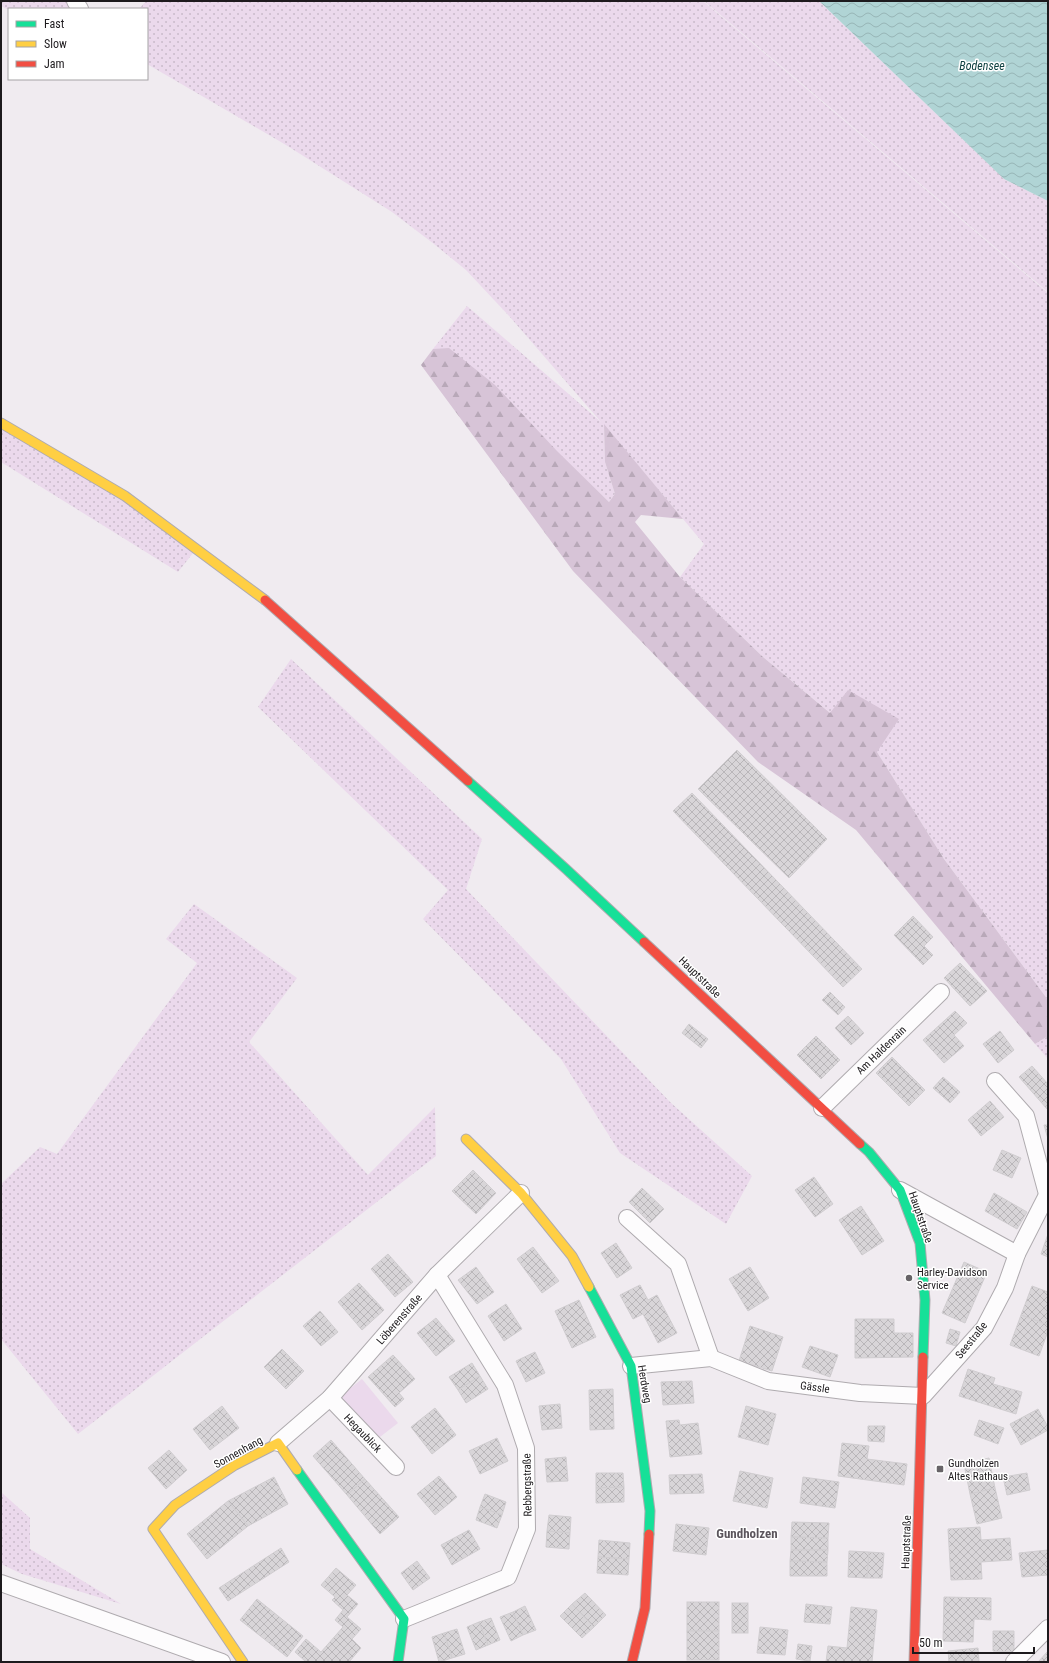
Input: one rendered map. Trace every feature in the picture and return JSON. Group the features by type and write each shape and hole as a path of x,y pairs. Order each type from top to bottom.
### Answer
{"main road":[{"name":"Hauptstraße","path":"1,423 125,496 263,598 566,869 657,953 869,1152 900,1190 920,1243 925,1300 914,1662"},
{"name":"Herdweg","path":"466,1139 521,1193 572,1256 631,1366 650,1511 645,1608 632,1662"},
{"name":"Sonnenhang","path":"243,1662 153,1529 175,1505 235,1465 278,1444 404,1619"},
{"path":"398,1662 404,1619"}],"street":[{"name":"Am Haldenrain","path":"822,1108 941,992"},
{"path":"994,1081 1026,1116 1047,1193"},
{"path":"900,1190 1017,1254"},
{"name":"Löberenstraße","path":"278,1444 330,1398 437,1275 521,1193"},
{"name":"Seestraße","path":"923,1396 984,1328 1005,1288 1017,1254 1047,1193"},
{"path":"627,1218 678,1264 711,1358"},
{"name":"Rebbergstraße","path":"404,1619 508,1577 527,1529 526,1448 505,1385 437,1275"},
{"name":"Gässle","path":"631,1366 711,1358 768,1381 860,1393 923,1396"},
{"name":"Hegaublick","path":"330,1398 396,1468"},
{"path":"1,1583 222,1662"},
{"path":"1014,1662 1048,1628"}],"shaded area":[{"path":"1,1 72,1 76,8 8,8 8,10 1,6"},
{"path":"146,1 703,1 1048,293 1048,1000 944,859 877,752 763,657 680,577 704,544 604,425 605,462 615,494 609,502 449,349 433,349 467,306 601,422 510,317 466,270 392,212 286,145 148,65 148,8 140,8"},
{"path":"704,1 819,1 1004,179 1048,201 1048,292"},
{"path":"1,423 197,548 178,572 1,462"},
{"path":"291,659 482,839 466,889 670,1102 752,1176 726,1224 620,1153 561,1059 423,919 448,890 258,707"},
{"path":"194,904 297,978 249,1042 368,1175 435,1107 436,1156 78,1434 1,1339 1,1184 40,1147 57,1154 197,963 166,939"},
{"path":"1048,1036 1048,1059 1035,1044"},
{"path":"362,1379 398,1423 376,1440 338,1398"},
{"path":"1,1492 30,1518 30,1549 121,1604 22,1574 1,1564"}],"green space":[{"path":"449,348 495,385 557,451 609,502 615,494 605,462 604,424 683,519 641,515 635,522 680,577 763,657 830,713 848,690 899,719 877,752 944,859 1048,1000 1048,1036 1035,1044 856,830 758,762 573,571 421,365 433,349"}],"water":[{"name":"Bodensee","path":"819,1 1048,1 1048,201 1004,179"}],"building":[{"path":"737,750 827,839 789,878 698,789"},
{"path":"692,793 862,969 843,987 673,811"},
{"path":"913,916 933,937 924,946 933,955 923,965 894,935"},
{"path":"960,963 987,991 970,1006 944,978"},
{"path":"830,992 845,1007 838,1015 822,1000"},
{"path":"955,1011 967,1023 954,1035 964,1046 944,1063 923,1040"},
{"path":"848,1016 864,1033 851,1045 835,1028"},
{"path":"689,1024 708,1039 701,1048 682,1033"},
{"path":"1000,1031 1014,1050 998,1063 983,1044"},
{"path":"816,1036 840,1060 821,1079 797,1055"},
{"path":"892,1057 925,1090 909,1106 876,1073"},
{"path":"1032,1066 1048,1084 1047,1109 1019,1077"},
{"path":"943,1077 960,1092 950,1103 933,1088"},
{"path":"990,1101 1004,1117 981,1136 968,1120"},
{"path":"1044,1125 1048,1125 1048,1139"},
{"path":"1002,1150 1021,1158 1012,1178 993,1170"},
{"path":"473,1170 496,1193 476,1214 452,1191"},
{"path":"814,1177 833,1204 815,1217 795,1190"},
{"path":"642,1188 664,1209 650,1223 629,1202"},
{"path":"994,1193 1027,1212 1017,1229 985,1211"},
{"path":"861,1206 884,1241 862,1255 839,1220"},
{"path":"1048,1234 1048,1257 1041,1254"},
{"path":"616,1243 632,1268 617,1278 601,1253"},
{"path":"533,1247 559,1281 542,1293 517,1259"},
{"path":"388,1254 413,1282 395,1297 371,1269"},
{"path":"964,1262 987,1272 965,1323 942,1313"},
{"path":"476,1267 494,1292 477,1304 458,1280"},
{"path":"750,1267 769,1298 748,1311 729,1279"},
{"path":"359,1283 384,1310 362,1330 338,1302"},
{"path":"640,1285 648,1300 657,1295 677,1333 658,1343 643,1314 633,1319 620,1295"},
{"path":"1032,1286 1048,1292 1048,1325 1021,1315"},
{"path":"579,1300 596,1337 572,1348 555,1311"},
{"path":"506,1304 522,1329 504,1341 488,1316"},
{"path":"320,1311 338,1332 321,1346 303,1326"},
{"path":"1021,1315 1048,1325 1048,1331 1039,1356 1010,1345"},
{"path":"436,1318 455,1341 436,1356 417,1333"},
{"path":"855,1319 894,1319 894,1333 913,1333 913,1357 855,1358"},
{"path":"750,1326 783,1337 772,1371 739,1361"},
{"path":"950,1329 960,1332 956,1346 946,1343"},
{"path":"810,1346 838,1355 830,1377 802,1367"},
{"path":"282,1349 304,1371 286,1389 264,1367"},
{"path":"535,1352 545,1373 526,1382 516,1361"},
{"path":"393,1355 415,1379 399,1393 404,1399 395,1407 368,1377"},
{"path":"472,1363 480,1376 458,1390 449,1377"},
{"path":"968,1369 995,1378 993,1384 1022,1392 1016,1414 959,1396"},
{"path":"480,1376 488,1389 466,1403 458,1390"},
{"path":"692,1381 694,1403 663,1405 661,1382"},
{"path":"613,1389 614,1429 590,1430 589,1390"},
{"path":"560,1404 562,1428 542,1430 539,1406"},
{"path":"222,1406 239,1428 210,1450 193,1429"},
{"path":"746,1406 776,1414 768,1445 738,1437"},
{"path":"435,1408 456,1435 432,1454 411,1427"},
{"path":"1038,1409 1048,1427 1048,1430 1021,1445 1010,1424"},
{"path":"679,1420 680,1425 698,1423 702,1454 670,1457 666,1421"},
{"path":"979,1420 1004,1428 998,1444 974,1435"},
{"path":"868,1426 885,1426 884,1442 868,1441"},
{"path":"497,1438 508,1461 480,1474 469,1451"},
{"path":"331,1440 365,1479 347,1495 313,1456"},
{"path":"842,1443 869,1446 867,1459 907,1464 904,1485 838,1476"},
{"path":"169,1450 187,1470 166,1489 148,1468"},
{"path":"566,1457 568,1481 547,1482 545,1459"},
{"path":"989,1458 995,1488 970,1494 964,1464"},
{"path":"740,1471 773,1478 767,1508 733,1501"},
{"path":"596,1473 623,1473 624,1487 596,1488"},
{"path":"1027,1473 1030,1490 1007,1495 1003,1477"},
{"path":"702,1474 704,1493 670,1494 669,1475"},
{"path":"439,1476 457,1497 435,1515 417,1494"},
{"path":"274,1477 288,1504 248,1526 228,1501"},
{"path":"803,1477 839,1482 835,1508 800,1503"},
{"path":"365,1479 399,1517 380,1534 347,1495"},
{"path":"624,1487 624,1502 596,1503 596,1488"},
{"path":"995,1488 1002,1518 977,1524 970,1494"},
{"path":"485,1494 506,1502 502,1515 480,1507"},
{"path":"228,1501 248,1526 207,1559 187,1534"},
{"path":"480,1507 502,1515 497,1528 476,1520"},
{"path":"549,1515 571,1517 570,1533 547,1531"},
{"path":"792,1522 829,1523 828,1538 791,1537"},
{"path":"676,1524 709,1528 706,1555 673,1551"},
{"path":"980,1527 981,1540 1010,1538 1012,1560 981,1562 982,1579 951,1580 948,1529"},
{"path":"469,1530 480,1549 452,1565 441,1545"},
{"path":"547,1531 570,1533 569,1549 546,1547"},
{"path":"791,1537 828,1538 828,1550 791,1550"},
{"path":"599,1540 630,1543 629,1559 598,1557"},
{"path":"281,1548 289,1562 228,1601 219,1588"},
{"path":"791,1550 828,1550 827,1562 790,1561"},
{"path":"1048,1550 1048,1575 1022,1577 1019,1553"},
{"path":"849,1551 869,1552 867,1578 848,1577"},
{"path":"869,1552 884,1553 882,1578 867,1578"},
{"path":"598,1557 629,1559 628,1575 597,1573"},
{"path":"417,1561 430,1578 413,1590 401,1573"},
{"path":"790,1561 827,1562 827,1576 790,1576"},
{"path":"336,1568 356,1585 347,1595 358,1604 347,1617 361,1629 352,1639 361,1648 349,1662 306,1662 295,1652 306,1639 321,1652 343,1627 335,1620 343,1610 332,1600 335,1597 321,1585"},
{"path":"585,1593 606,1615 594,1627 572,1604"},
{"path":"944,1597 991,1598 991,1620 974,1619 973,1642 943,1641"},
{"path":"257,1599 303,1636 287,1657 240,1620"},
{"path":"687,1602 719,1602 719,1631 687,1631"},
{"path":"732,1603 748,1603 748,1633 732,1633"},
{"path":"572,1604 594,1627 582,1638 560,1616"},
{"path":"806,1604 832,1607 830,1624 804,1622"},
{"path":"525,1606 536,1630 523,1635 513,1612"},
{"path":"851,1607 877,1610 872,1662 826,1662 828,1646 847,1648"},
{"path":"513,1612 523,1635 511,1641 500,1617"},
{"path":"491,1618 500,1640 488,1645 479,1622"},
{"path":"479,1622 488,1645 476,1650 467,1627"},
{"path":"760,1627 788,1630 785,1655 757,1653"},
{"path":"457,1629 465,1654 452,1658 444,1633"},
{"path":"687,1631 719,1631 719,1660 687,1660"},
{"path":"993,1631 1014,1631 1014,1652 993,1651"},
{"path":"444,1633 452,1658 439,1662 432,1637"},
{"path":"798,1644 812,1646 810,1661 796,1659"},
{"path":"978,1648 979,1662 949,1662 948,1651"},
{"path":"1048,1651 1048,1662 1038,1662"}],"traffic: fast":[{"path":"468,781 566,869 644,942"},
{"path":"860,1144 869,1152 900,1190 920,1243 925,1300 923,1357"},
{"path":"589,1287 631,1366 650,1511 649,1534"},
{"path":"297,1470 404,1619 398,1662"}],"traffic: slow":[{"path":"1,423 125,496 265,600"},
{"path":"466,1139 521,1193 572,1256 589,1287"},
{"path":"243,1662 153,1529 175,1505 235,1465 278,1443 297,1470"}],"traffic: jam":[{"path":"265,600 468,781"},
{"path":"644,942 860,1144"},
{"path":"914,1662 923,1357"},
{"path":"632,1662 645,1608 649,1534"}],"place":[{"name":"Harley-Davidson Service","path":"909,1278"},
{"name":"Gundholzen Altes Rathaus","path":"940,1469"}],"district":[{"name":"Gundholzen","path":"747,1533"}]}
